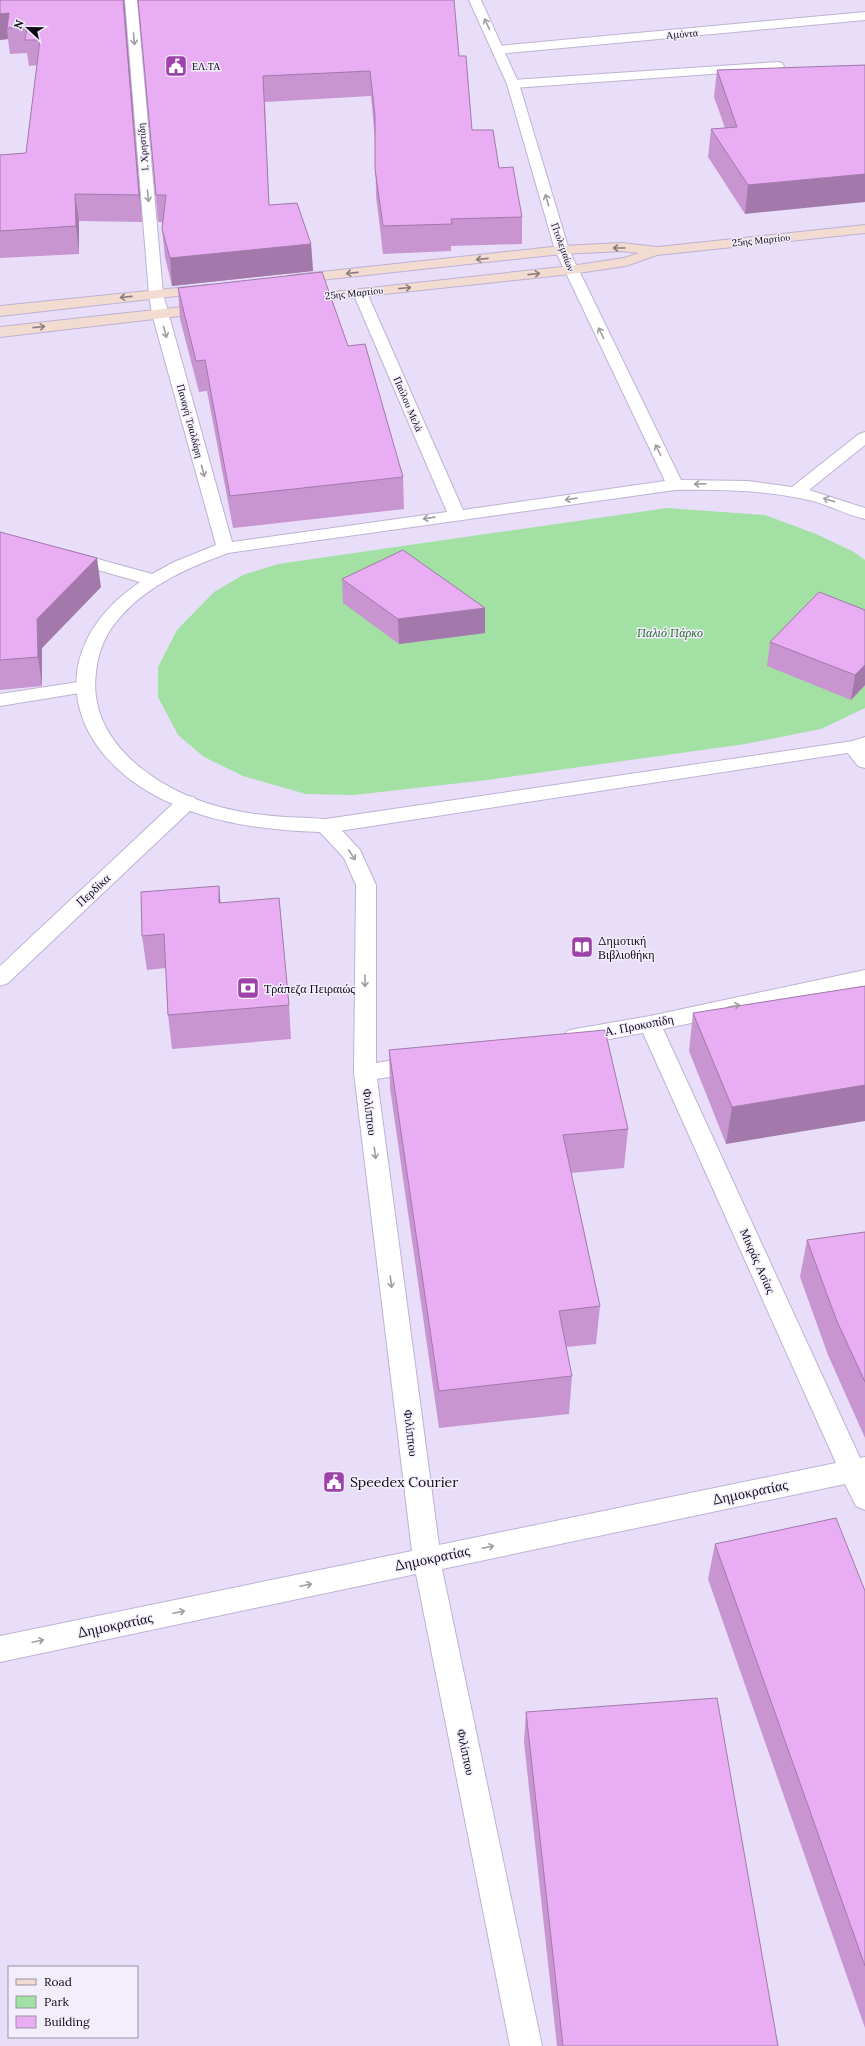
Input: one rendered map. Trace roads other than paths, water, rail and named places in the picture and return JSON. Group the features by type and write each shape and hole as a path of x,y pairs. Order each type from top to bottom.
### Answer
{"main road":[{"name":"25ης Μαρτίου","path":"281,281 562,250 621,247 658,251 865,229"},
{"name":"25ης Μαρτίου","path":"283,301 571,270 626,262 658,251"},
{"path":"0,311 219,287"},
{"path":"0,332 222,308"}],"street":[{"name":"Ι. Χρηστίδη","path":"131,0 156,294"},
{"name":"Πτολεμαίων","path":"475,0 513,84 562,250 675,485"},
{"name":"Αμύντα","path":"498,50 865,16"},
{"path":"513,84 778,66"},
{"name":"Παύλου Μελά","path":"360,293 456,514"},
{"name":"Παναγή Τσαλδάρη","path":"156,294 160,314 225,548"},
{"path":"796,492 865,437"},
{"path":"861,751 326,826 276,824 235,818 186,802 163,791 134,773 111,752 96,729 86,705 84,680 88,656 99,633 115,611 154,580 192,559 225,548 456,514 675,485 747,484 796,492 836,503 865,514"},
{"path":"54,552 154,580"},
{"path":"0,700 85,687"},
{"name":"Περδίκα","path":"0,978 186,802"},
{"name":"Φιλίππου","path":"326,826 353,855 366,885 365,1074 427,1560 526,2046"},
{"name":"Α. Προκοπίδη","path":"558,1040 650,1024 865,978"},
{"name":"Μικράς Ασίας","path":"650,1024 859,1469 865,1498"},
{"path":"365,1074 442,1060"},
{"name":"Δημοκρατίας","path":"0,1649 859,1469"}],"place":[{"name":"ΕΛ.ΤΑ","path":"176,66"},
{"name":"Δημοτική Βιβλιοθήκη","path":"582,947"},
{"name":"Τράπεζα Πειραιώς","path":"248,988"},
{"name":"Speedex Courier","path":"334,1482"}],"park label":[{"name":"Παλιό Πάρκο","path":"670,632"}]}
